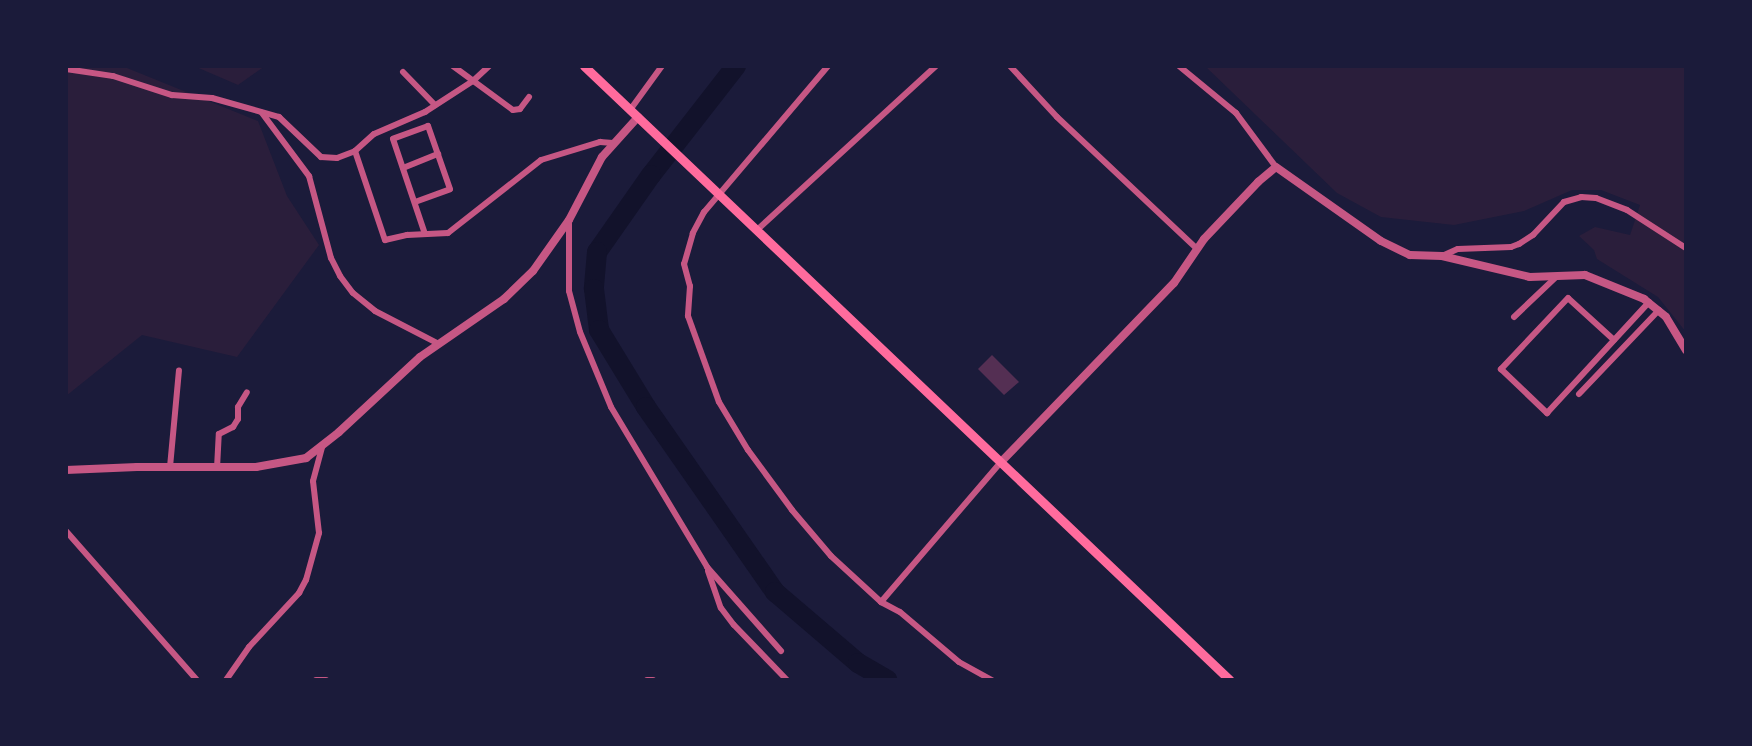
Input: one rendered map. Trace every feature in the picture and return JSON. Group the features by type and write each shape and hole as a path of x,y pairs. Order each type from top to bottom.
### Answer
{"main road":[{"path":"584,66 1230,680"}],"street":[{"path":"453,66 513,110 520,109 529,97"},
{"path":"66,69 113,76 172,95 212,98 279,117 321,157 337,158 355,151 374,134 435,105 473,81 489,66"},
{"path":"630,110 662,66"},
{"path":"828,66 704,212 696,226 684,264 690,286 688,316 698,350 719,402 748,450 792,510 831,556 880,602 900,612 959,662 992,680"},
{"path":"757,230 936,66"},
{"path":"1010,66 1057,117 1197,249"},
{"path":"1179,66 1236,113 1276,167 1381,242 1410,255 1442,256 1530,277 1585,275 1649,302 1659,310 1686,350"},
{"path":"403,72 435,105"},
{"path":"262,112 309,176 331,258 340,276 353,293 375,310 437,343"},
{"path":"66,470 217,468 284,464 306,458 322,447 437,343 504,298 533,271 569,220 596,166 613,143 638,117"},
{"path":"415,202 450,189 428,126 393,139 425,234"},
{"path":"355,151 386,240 448,233 541,160 600,142 613,143"},
{"path":"402,168 438,154"},
{"path":"880,602 1001,462 1174,283 1197,249 1258,182 1276,167"},
{"path":"1442,256 1458,249 1511,247 1519,244 1533,235 1564,202 1581,197 1596,198 1627,210 1686,248"},
{"path":"569,220 568,291 580,332 611,407 707,567 781,651"},
{"path":"1514,317 1558,275"},
{"path":"1614,340 1568,298 1501,369 1546,413 1614,340 1649,302"},
{"path":"1579,394 1659,310"},
{"path":"170,467 179,370"},
{"path":"217,468 219,434 233,427 238,419 238,407 247,392"},
{"path":"226,680 249,647 299,593 306,580 319,533 314,481 322,447"},
{"path":"66,531 197,680"},
{"path":"707,567 716,595 728,616 744,638 787,680"},
{"path":"316,680 326,680"},
{"path":"646,680 653,680"}],"shaded area":[{"path":"122,66 258,121 287,196 319,245 237,357 142,335 66,396 66,68"},
{"path":"194,66 265,66 238,85"},
{"path":"1205,66 1686,66 1686,332 1658,297 1597,259 1594,250 1579,236 1595,227 1630,235 1640,205 1601,190 1572,190 1524,211 1454,225 1381,217 1337,193"}],"building":[{"path":"992,355 1019,382 1004,395 978,369"}],"waterway":[{"path":"736,66 651,175 597,252 594,289 599,330 646,407 775,592 858,663 887,680"}]}
